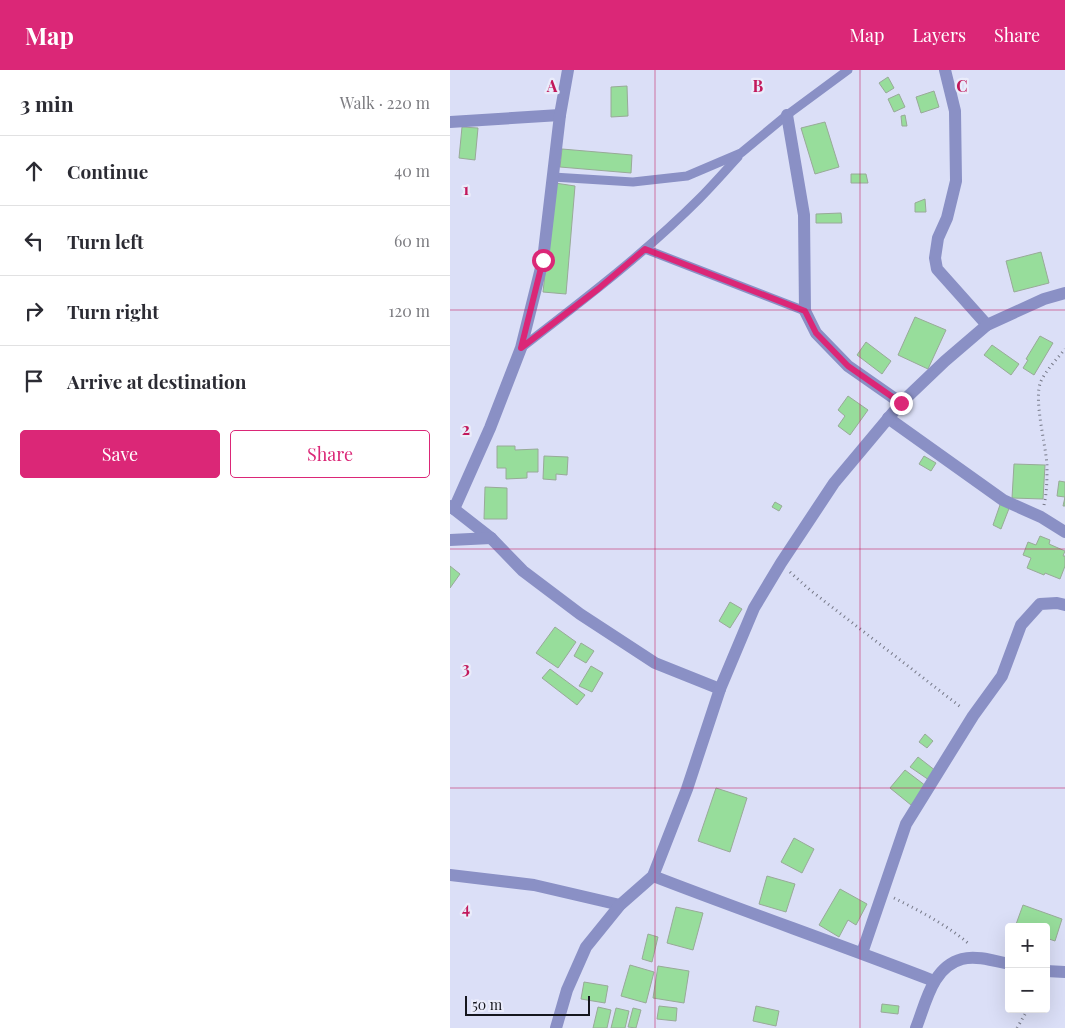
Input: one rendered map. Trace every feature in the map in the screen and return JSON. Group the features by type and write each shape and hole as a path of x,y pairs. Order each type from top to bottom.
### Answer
{"street":[{"path":"568,70 560,115 543,260 521,348 490,428 452,507 491,538 524,572 580,614 656,663 720,689"},
{"path":"945,70 955,111 956,182 947,218 938,238 935,258 937,269 987,325"},
{"path":"450,122 560,115"},
{"path":"787,115 804,215 805,311 816,333 848,366 901,403"},
{"path":"556,1028 567,990 586,947 620,905 653,876 687,789 720,689 754,608 834,483 901,403 945,361 987,325 1044,299 1065,293"},
{"path":"888,418 1003,500 1041,517 1065,532"},
{"path":"450,540 491,538"},
{"path":"862,953 906,824 973,716 1002,676 1021,625 1040,604 1056,603 1065,605"},
{"path":"450,875 534,885 620,905"},
{"path":"653,876 766,920 862,953 934,981"},
{"path":"916,1028 934,981 947,966 963,958 986,959 1005,963"},
{"path":"1050,971 1065,972"}],"lane":[{"path":"521,348 598,289 645,249 699,199 742,153 787,115 848,70"},
{"path":"553,177 633,182 687,176 742,153"},
{"path":"645,249 805,311"}],"path":[{"path":"1041,517 1046,494 1047,465 1039,398 1041,382 1065,349"},
{"path":"781,564 810,590 973,716"},
{"path":"882,892 919,910 959,935 986,959"},
{"path":"1017,1028 1026,1013"}],"building":[{"path":"888,77 894,88 886,93 879,83"},
{"path":"627,86 628,116 611,117 611,87"},
{"path":"934,91 939,107 921,113 916,97"},
{"path":"899,94 905,107 894,112 888,99"},
{"path":"905,115 907,126 902,126 901,116"},
{"path":"825,122 839,167 815,174 801,128"},
{"path":"462,127 478,128 475,160 459,158"},
{"path":"562,149 632,155 631,173 560,167"},
{"path":"851,174 866,174 868,183 851,183"},
{"path":"555,183 575,186 566,294 543,292"},
{"path":"925,199 926,212 915,212 915,203"},
{"path":"841,213 842,223 816,223 816,214"},
{"path":"1041,252 1049,283 1014,292 1006,261"},
{"path":"915,317 946,330 928,369 898,355"},
{"path":"1040,336 1053,343 1034,375 1023,368 1028,360 1026,359"},
{"path":"866,342 891,361 882,374 857,355"},
{"path":"992,345 1019,364 1011,375 984,355"},
{"path":"848,396 868,410 850,435 838,426 845,416 838,410"},
{"path":"497,446 515,446 515,450 538,449 538,472 527,472 527,478 506,479 506,468 497,468"},
{"path":"544,456 568,457 567,475 556,474 556,480 543,479"},
{"path":"924,456 936,463 931,471 919,464"},
{"path":"1014,464 1045,465 1043,499 1012,498"},
{"path":"1059,481 1065,482 1065,497 1057,496"},
{"path":"485,487 507,488 507,519 484,519"},
{"path":"775,502 782,506 779,511 772,507"},
{"path":"1001,502 1010,506 1001,529 993,525"},
{"path":"1040,536 1050,540 1049,544 1065,551 1063,556 1065,556 1065,566 1060,579 1027,568 1031,558 1023,555 1028,542 1036,545"},
{"path":"450,566 460,574 450,588"},
{"path":"730,602 742,609 730,628 719,621"},
{"path":"555,627 576,642 558,668 536,653"},
{"path":"581,643 594,651 586,663 574,656"},
{"path":"591,666 603,673 592,692 579,686"},
{"path":"550,669 585,695 577,705 542,678"},
{"path":"925,734 933,741 927,748 919,742"},
{"path":"918,757 936,771 929,780 910,767"},
{"path":"905,770 926,786 911,805 890,788"},
{"path":"716,788 747,798 730,852 698,841"},
{"path":"794,838 814,849 802,873 781,862"},
{"path":"767,876 795,884 786,912 759,904"},
{"path":"840,889 867,904 856,925 848,920 839,937 819,925"},
{"path":"1023,905 1062,919 1055,941 1050,939 1050,923 1016,923"},
{"path":"676,907 703,913 693,950 667,943"},
{"path":"648,934 658,937 652,962 642,959"},
{"path":"630,965 654,972 646,1003 621,996"},
{"path":"658,966 689,971 684,1003 653,998"},
{"path":"584,982 608,986 605,1003 581,999"},
{"path":"882,1004 899,1006 898,1014 881,1012"},
{"path":"659,1006 677,1008 676,1021 657,1019"},
{"path":"756,1006 779,1011 776,1026 753,1021"},
{"path":"598,1007 611,1010 607,1028 593,1028"},
{"path":"616,1008 629,1011 625,1028 611,1028"},
{"path":"633,1008 641,1010 636,1028 628,1027"}],"route":[{"path":"543,260 521,348 598,289 645,249 805,311 816,333 848,366 901,403"}]}
